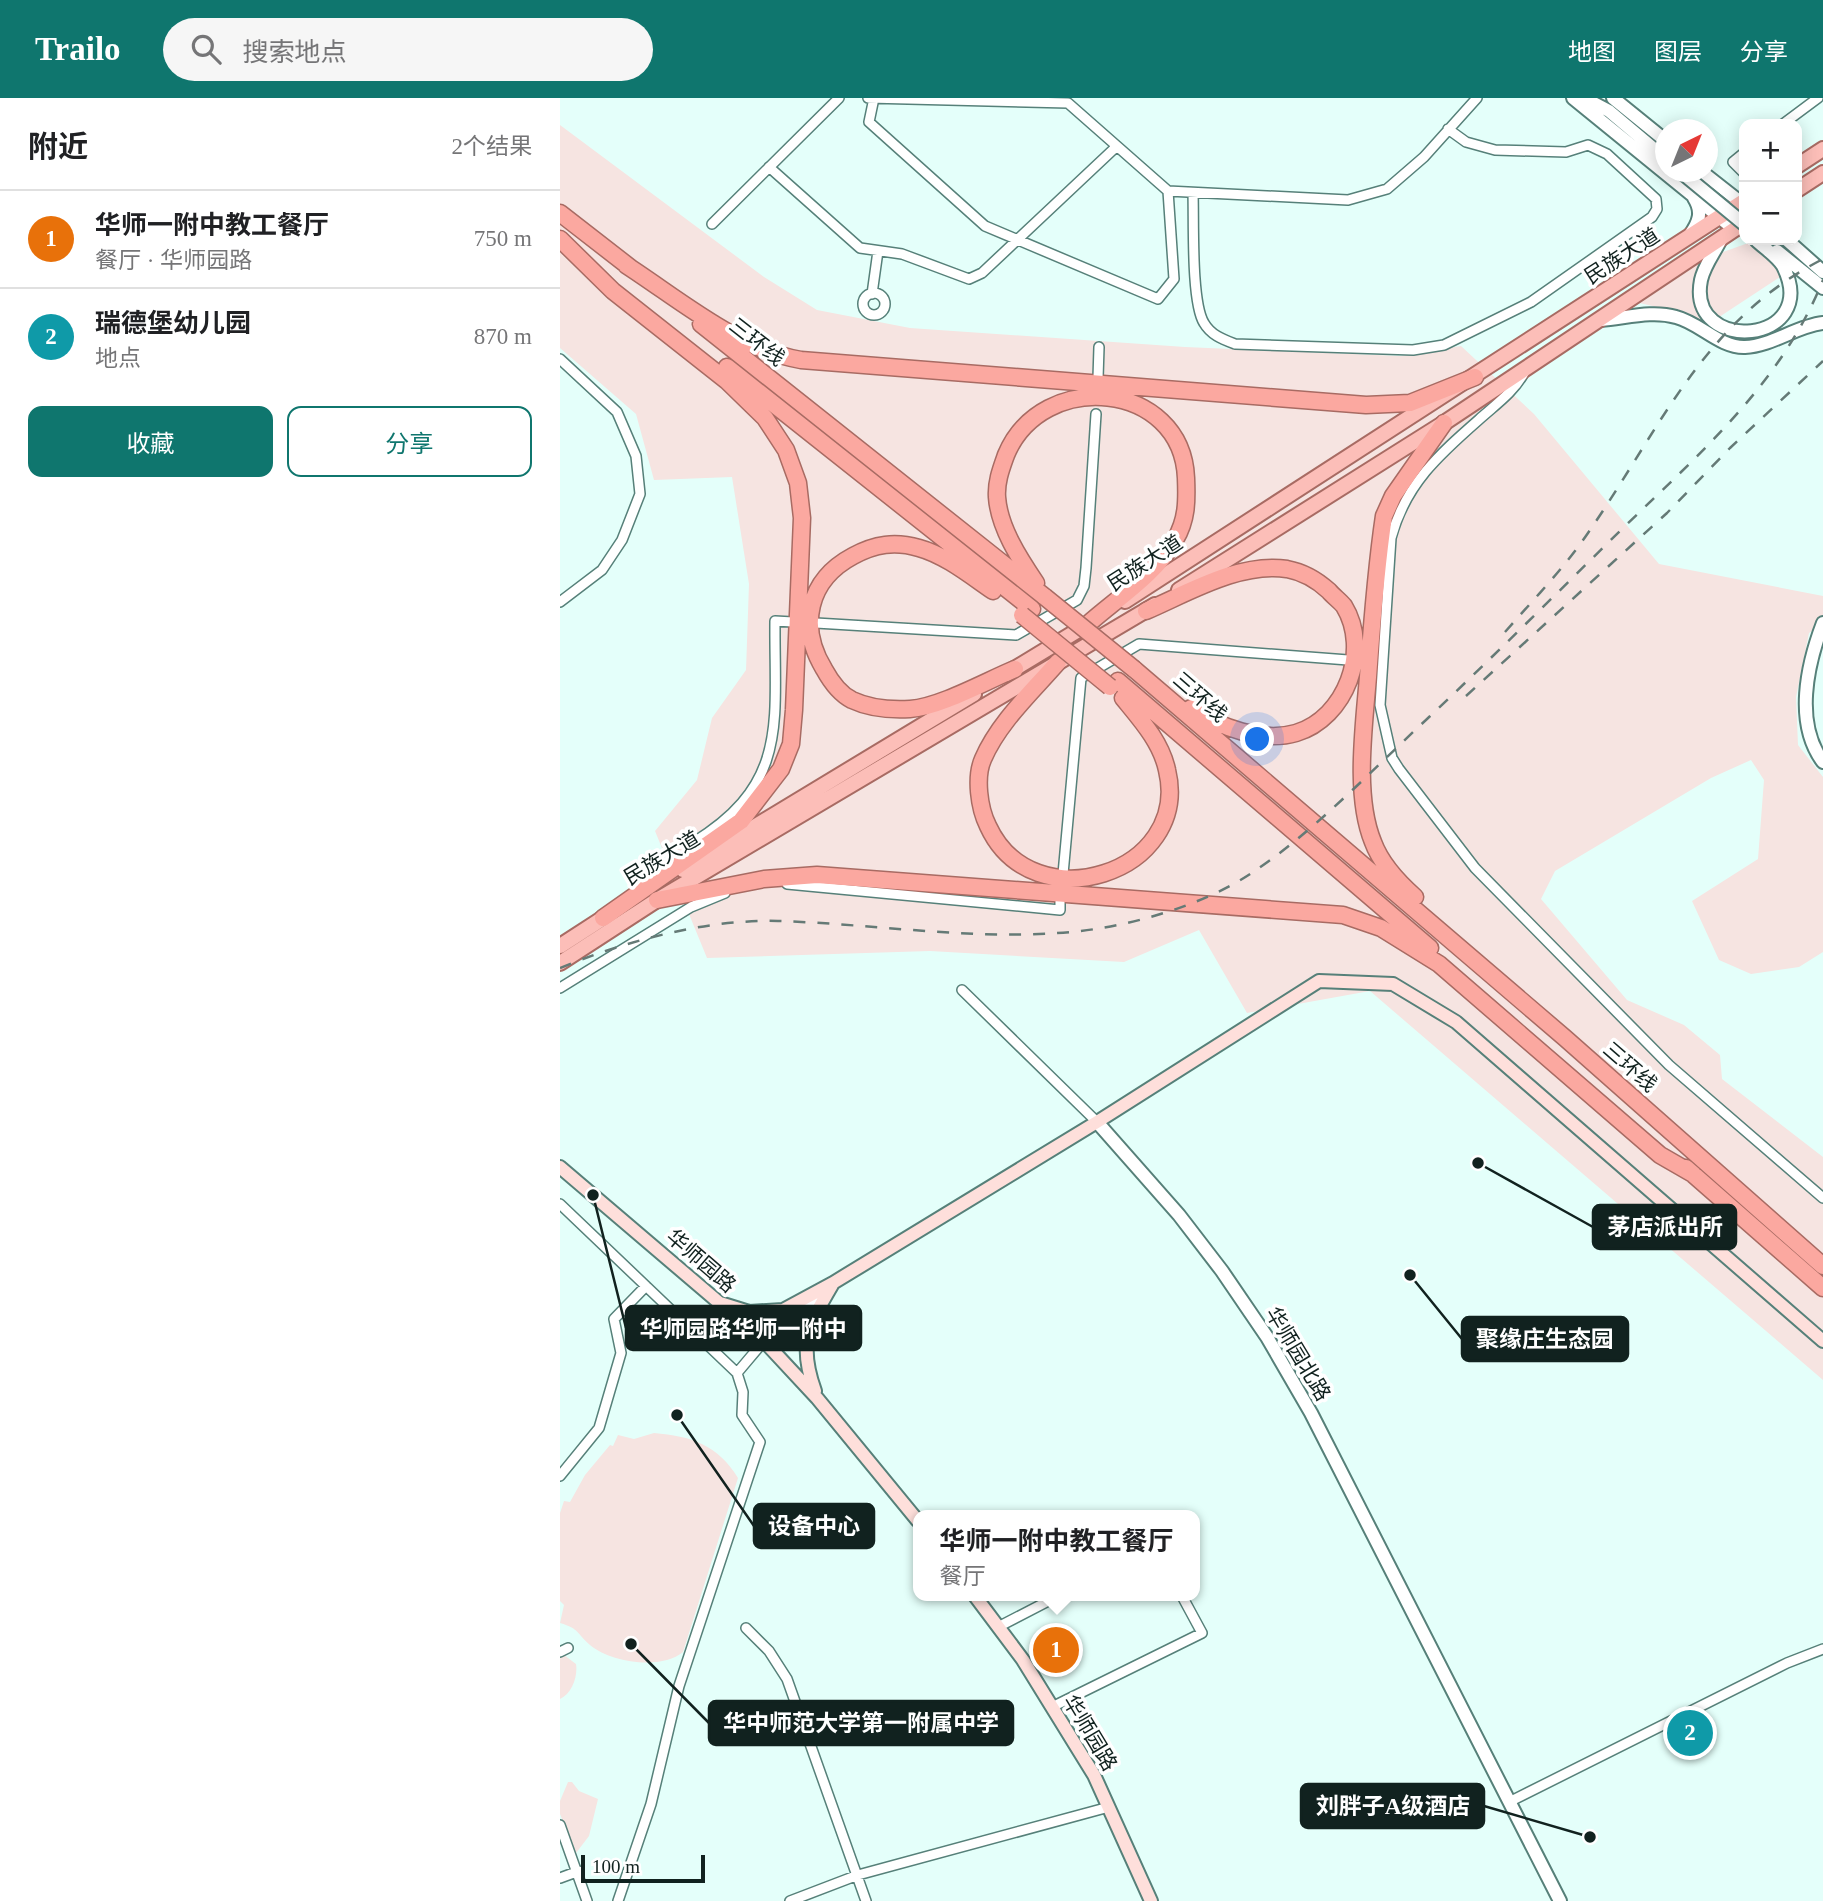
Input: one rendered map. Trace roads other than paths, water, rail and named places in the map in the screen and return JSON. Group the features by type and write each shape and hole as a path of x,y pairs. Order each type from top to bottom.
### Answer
{"highway":[{"name":"三环线","path":"560,213 1134,668 1564,1038 1823,1266"},
{"name":"三环线","path":"560,237 1114,684 1693,1174 1823,1288"},
{"path":"560,237 613,291 993,591"},
{"path":"626,265 738,337 771,355 801,360 1366,405 1410,403 1475,377"},
{"path":"603,918 741,821 781,769 791,744 802,518 799,483 786,450 765,418 727,381"},
{"path":"1045,597 1014,551 996,498 999,474 1010,446 1023,427 1049,406 1070,398 1119,397 1146,410 1170,432 1186,464 1188,508 1175,540 1154,566 1087,625"},
{"path":"1444,423 1412,466 1384,516 1365,712 1366,812 1377,851 1403,886 1564,1038"},
{"path":"1015,669 913,709 886,708 851,700 831,681 813,652 809,631 813,599 822,579 842,562 866,549 891,543 922,548 1027,612"},
{"path":"1134,668 1203,716 1246,733 1269,735 1296,733 1324,718 1346,693 1354,664 1353,631 1343,606 1319,582 1287,569 1256,570 1230,575 1146,611"},
{"path":"1058,662 999,731 982,761 979,779 982,814 990,831 1010,856 1033,873 1066,880 1091,878 1102,874 1126,865 1148,845 1161,825 1169,804 1168,771 1150,732 1114,684"},
{"path":"1124,698 1660,1155 1693,1174"},
{"path":"657,900 764,879 817,875 1307,911 1343,915 1381,928 1439,964"}],"main road":[{"path":"1802,163 1823,149"},
{"path":"1802,187 1823,173"},
{"name":"民族大道","path":"560,946 1087,625 1475,377 1739,203"},
{"name":"民族大道","path":"560,963 657,900 1146,611 1444,423 1739,227"},
{"path":"720,1303 749,1312 783,1310 833,1283 1097,1122 1319,981 1393,984 1456,1022 1823,1341"},
{"name":"华师园路","path":"560,1167 764,1341 817,1398 913,1515"},
{"path":"817,1398 805,1364 810,1322 833,1283"},
{"name":"华师园路","path":"979,1601 1052,1707 1094,1775 1151,1901"}],"street":[{"path":"712,224 839,98"},
{"path":"868,98 1068,103 1168,191 1348,200 1387,189 1424,157 1477,98"},
{"path":"874,98 869,122 985,226 1158,299 1174,279 1168,191"},
{"path":"1573,98 1718,219 1739,224"},
{"path":"1584,98 1611,106 1655,148"},
{"path":"1596,98 1655,135"},
{"path":"1790,119 1818,98"},
{"path":"1193,192 1197,303 1202,321 1213,335 1234,344 1248,345 1413,350 1444,345 1531,302 1653,218 1657,209 1656,200 1607,154 1588,145 1566,152 1495,150 1466,142 1448,129"},
{"path":"769,167 860,248 902,254 969,279 982,273 1117,146"},
{"path":"1695,182 1739,222"},
{"path":"1701,182 1739,198"},
{"path":"1708,182 1739,221"},
{"path":"1802,192 1810,182"},
{"path":"1687,238 1699,219 1700,210 1692,195"},
{"path":"1720,241 1706,267 1701,295 1710,316 1729,330 1758,332 1776,322 1786,309 1790,295 1782,264 1761,245"},
{"path":"1772,245 1823,286"},
{"path":"1793,245 1823,272"},
{"path":"872,294 878,251"},
{"path":"1601,320 1646,314 1674,316 1727,343 1745,347 1823,323"},
{"path":"1098,378 1099,347"},
{"path":"560,359 617,412 636,456 640,494 622,540 602,570 560,602"},
{"path":"1527,369 1516,388 1440,452 1408,494 1391,538 1379,661 1380,705 1392,758 1475,868 1669,1065 1823,1198"},
{"path":"816,623 1016,635 1077,600 1084,586 1086,568 1096,414"},
{"path":"694,855 694,842 739,809 757,785 768,758 774,723 775,621 793,622"},
{"path":"1823,623 1805,684 1810,734 1823,762"},
{"path":"1823,642 1812,685 1815,733 1823,750"},
{"path":"1063,874 1081,678 1139,644 1348,660"},
{"path":"560,988 691,907 729,891 794,884 1060,910 1060,900"},
{"name":"华师园北路","path":"962,990 1097,1122 1180,1215 1268,1337 1311,1413 1560,1901"},
{"path":"560,1204 737,1373 743,1392 742,1415 760,1442 679,1686 651,1804 618,1901"},
{"path":"737,1373 764,1341 833,1283"},
{"path":"560,1476 598,1428 621,1353 614,1319 646,1286"},
{"path":"998,1627 1048,1601"},
{"path":"1052,1707 1202,1633 1185,1601"},
{"path":"746,1628 769,1651 787,1679 866,1901"},
{"path":"1509,1802 1787,1663 1823,1649"},
{"path":"790,1901 858,1875 1109,1807"},
{"path":"560,1825 579,1871 587,1901"},
{"path":"560,1878 579,1871"}],"railway":[{"path":"1505,632 1581,543 1689,378 1716,344 1747,312 1782,284 1823,259"},
{"path":"560,968 612,949 667,934 751,921 981,934 1062,933 1139,920 1177,909 1231,885 1271,860 1340,802 1709,444 1761,385 1785,352 1806,317 1823,280"},
{"path":"1466,696 1667,513 1730,448 1823,361"}],"place":[{"name":"茅店派出所","path":"1478,1163"},
{"name":"华师园路华师一附中","path":"593,1195"},
{"name":"聚缘庄生态园","path":"1410,1275"},
{"name":"设备中心","path":"677,1415"},
{"name":"华中师范大学第一附属中学","path":"631,1644"},
{"name":"华师一附中教工餐厅","path":"1056,1650"},
{"name":"瑞德堡幼儿园","path":"1690,1733"},
{"name":"刘胖子A级酒店","path":"1590,1837"}]}
